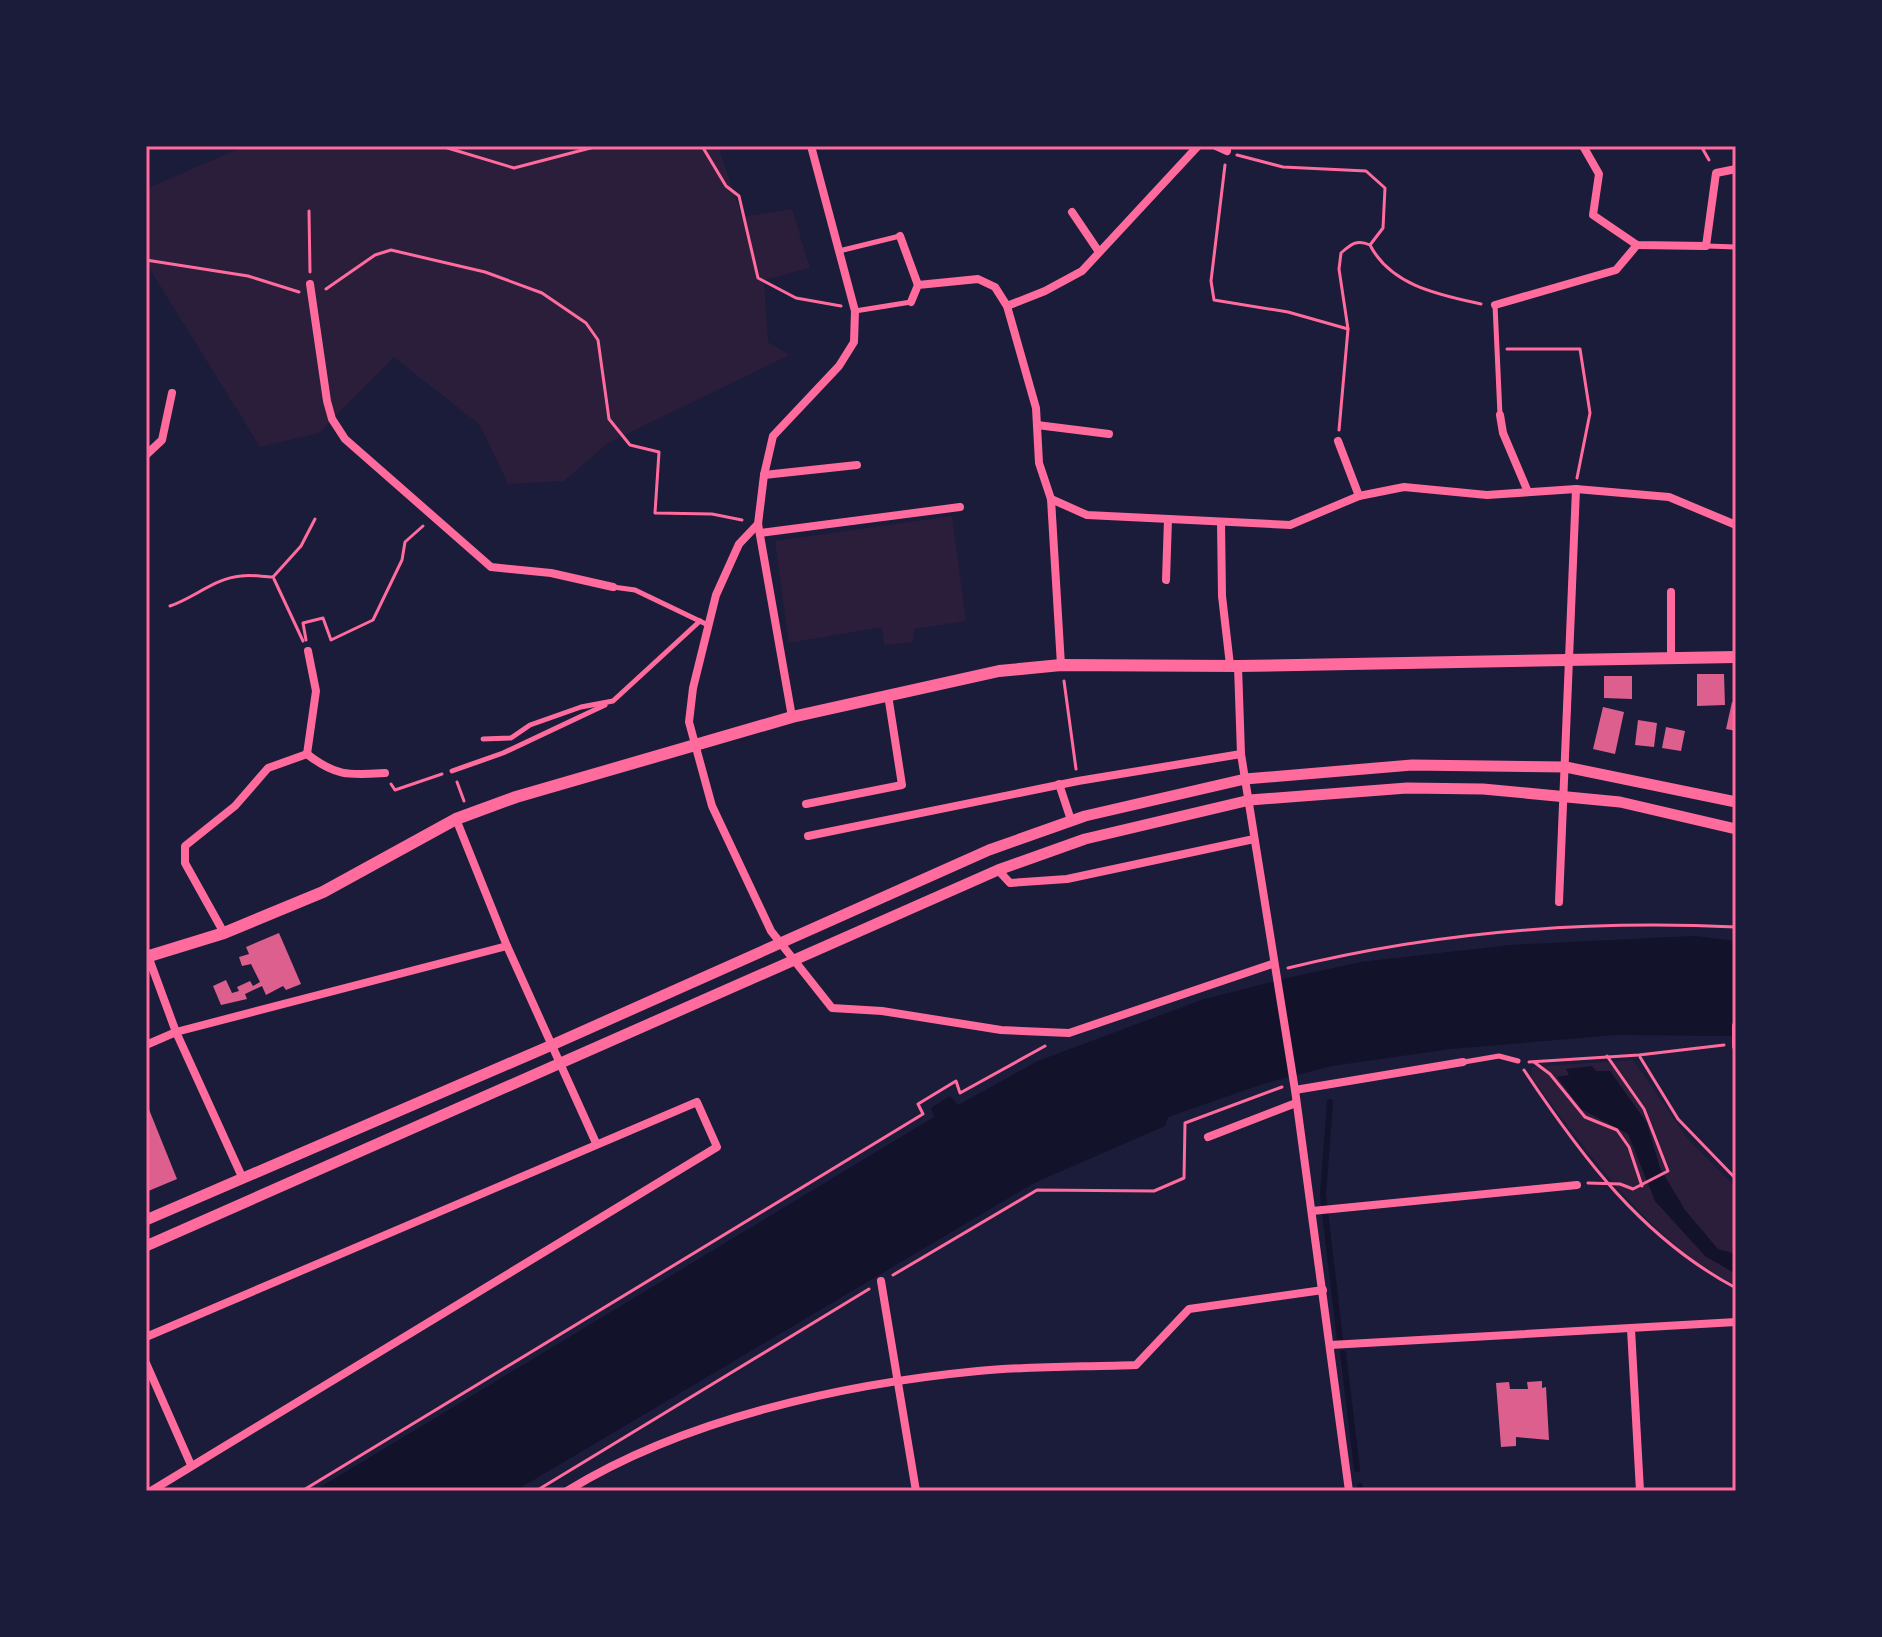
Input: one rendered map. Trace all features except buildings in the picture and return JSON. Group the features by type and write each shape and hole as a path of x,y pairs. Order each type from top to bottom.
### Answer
{"main road":[{"path":"147,957 224,933 323,892 456,819 693,743 792,717 999,671 1736,657"}],"street":[{"path":"792,717 759,528 764,475 773,436 839,366 854,342 855,311 811,146"},
{"path":"1007,306 1045,291 1082,271 1198,146"},
{"path":"1216,146 1227,151"},
{"path":"1583,146 1599,174 1593,215 1637,245 1706,246 1716,173 1736,169"},
{"path":"1072,212 1099,252"},
{"path":"900,236 918,285 911,302"},
{"path":"1495,305 1616,270 1637,245"},
{"path":"918,285 978,279 995,287 1007,306 1036,408 1039,463 1051,499 1062,671"},
{"path":"310,284 332,419 345,439 431,518 491,567 551,573 613,587"},
{"path":"146,455 162,440 172,393"},
{"path":"1500,415 1503,433 1528,492"},
{"path":"1037,425 1109,434"},
{"path":"1338,441 1359,496"},
{"path":"764,475 857,465"},
{"path":"1051,499 1087,515 1290,525 1359,496 1404,487 1487,495 1576,489 1669,497 1736,525"},
{"path":"1559,902 1576,489"},
{"path":"960,507 759,528 739,544 704,623 689,722 693,743 712,806 777,943 832,1008 882,1011 1001,1030 1069,1033 1274,968"},
{"path":"1166,580 1168,519"},
{"path":"1221,522 1222,596 1234,666 1241,754 1294,1086 1349,1491"},
{"path":"1671,592 1671,658"},
{"path":"307,754 316,691 308,651"},
{"path":"806,804 902,785 888,695"},
{"path":"307,754 335,772 385,773"},
{"path":"224,933 185,863 185,846 235,806 268,768 307,754"},
{"path":"808,836 1059,784 1241,754"},
{"path":"146,1220 552,1045 989,850 1071,820 1164,795 1245,779 1412,765 1566,767 1736,802"},
{"path":"1059,784 1071,820"},
{"path":"146,1246 562,1066 998,870 1085,839 1250,800 1407,788 1620,802 1736,829"},
{"path":"456,819 507,946 596,1143"},
{"path":"998,870 1010,883 1067,879 1254,839"},
{"path":"146,1045 176,1032 507,946"},
{"path":"147,957 176,1032 243,1179"},
{"path":"1734,1043 1736,1026"},
{"path":"1294,1086 1463,1062"},
{"path":"146,1337 697,1102 717,1147 151,1491"},
{"path":"1208,1137 1296,1103"},
{"path":"1312,1211 1577,1185"},
{"path":"881,1281 916,1491"},
{"path":"567,1491 611,1464 736,1419 898,1381 979,1371 1136,1365 1189,1309 1323,1290"},
{"path":"1330,1345 1736,1322"},
{"path":"1631,1329 1640,1491"},
{"path":"146,1363 191,1465"}],"lane":[{"path":"839,251 900,236"},
{"path":"1706,246 1736,247"},
{"path":"855,311 911,302"},
{"path":"1495,305 1500,415"},
{"path":"452,771 503,753 613,701 704,623 635,590 613,587"},
{"path":"483,739 511,738 530,725 581,707 613,701"},
{"path":"1463,1062 1499,1056 1518,1061"}],"path":[{"path":"441,146 514,168 598,146"},
{"path":"702,146 726,186 739,196 758,278 796,298 822,301 855,311"},
{"path":"1701,146 1716,173"},
{"path":"1348,329 1288,312 1214,300 1211,281 1227,151 1252,161 1283,167 1347,168 1366,171 1378,178 1385,188 1383,228 1370,245"},
{"path":"309,211 310,284"},
{"path":"1338,441 1348,329 1339,269 1341,253 1362,241 1370,245 1376,257 1413,285 1495,305"},
{"path":"146,260 248,276 289,287 312,298 375,255 391,250 485,272 542,293 586,323 598,340 609,419 630,445 659,452 655,513 712,514 759,528"},
{"path":"1495,349 1580,349 1590,413 1576,489"},
{"path":"308,651 303,623 323,618 331,640 373,620 402,560 405,542 431,518"},
{"path":"273,577 301,546 315,519"},
{"path":"170,606 240,575 273,577"},
{"path":"273,577 308,651"},
{"path":"1062,671 1078,781"},
{"path":"385,773 395,790 452,771 466,805"},
{"path":"1274,968 1373,947 1563,927 1637,922 1736,927"},
{"path":"302,1491 923,1114 918,1104 956,1081 960,1093 1069,1033"},
{"path":"1518,1061 1639,1055 1734,1043"},
{"path":"1639,1055 1678,1119 1736,1179"},
{"path":"1603,1182 1633,1189 1668,1171 1644,1109 1607,1056"},
{"path":"1518,1061 1603,1182 1662,1238 1707,1273 1736,1288"},
{"path":"1534,1062 1550,1074 1585,1117 1617,1130 1629,1147 1642,1186"},
{"path":"536,1491 1037,1190 1154,1191 1184,1178 1185,1123 1294,1086"}],"shaded area":[{"path":"245,146 718,146 742,217 792,209 810,268 764,280 768,342 790,355 608,443 564,481 508,484 480,425 394,357 319,433 260,447 146,263 146,189"},
{"path":"952,516 966,621 914,629 913,642 884,645 882,627 789,643 775,541"},
{"path":"1694,936 1736,941 1736,1036 1616,1035 1451,1049 1332,1066 1266,1083 1168,1117 1165,1126 1034,1183 515,1491 314,1491 934,1117 931,1108 950,1096 958,1105 1038,1061 1201,1000 1361,962 1510,945"},
{"path":"1633,1060 1687,1138 1736,1188 1736,1285 1705,1267 1649,1220 1598,1164 1531,1077 1532,1067"},
{"path":"1592,1066 1596,1071 1610,1071 1647,1123 1660,1168 1685,1210 1718,1249 1736,1254 1736,1274 1705,1256 1655,1201 1628,1134 1581,1109 1557,1077 1569,1075 1566,1069"}],"waterway":[{"path":"1330,1102 1323,1195 1340,1340"},
{"path":"1343,1353 1357,1469"},
{"path":"1360,1486 1361,1491"}]}
